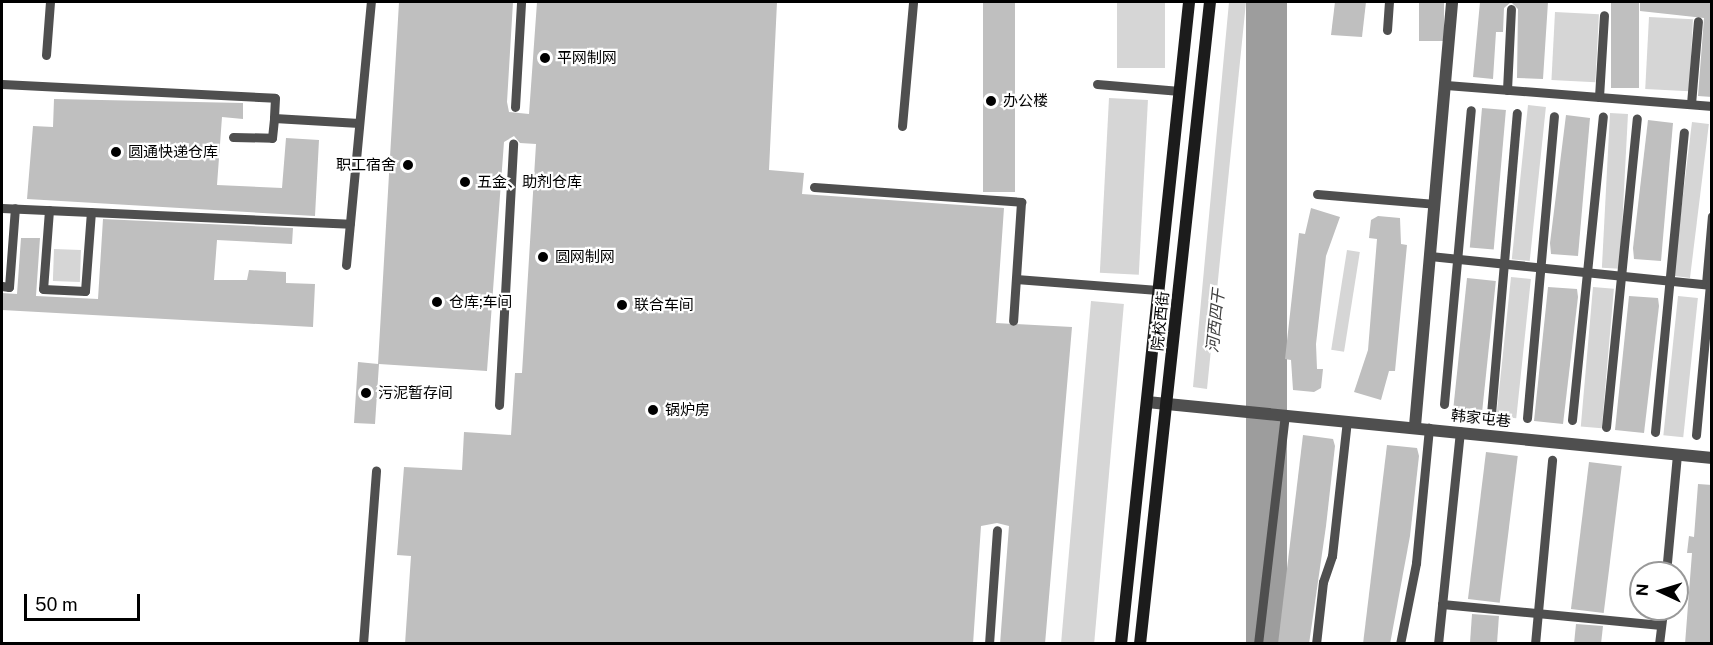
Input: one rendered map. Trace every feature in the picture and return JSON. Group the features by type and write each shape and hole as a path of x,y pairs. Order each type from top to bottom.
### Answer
{"main road":[{"name":"院校西街","path":"1121,644 1189,2"},
{"name":"院校西街","path":"1140,644 1210,2"}],"street":[{"path":"1415,426 1452,2"},
{"path":"1146,402 1166,405"},
{"name":"韩家屯巷","path":"1166,405 1415,426 1712,458"}],"lane":[{"path":"46,55 50,2"},
{"path":"346,265 371,2"},
{"path":"515,107 521,2"},
{"path":"902,126 913,2"},
{"path":"1387,30 1389,2"},
{"path":"1507,90 1511,9"},
{"path":"1599,97 1604,15"},
{"path":"1691,104 1698,21"},
{"path":"2,84 275,98 273,138 233,137"},
{"path":"1096,84 1180,91"},
{"path":"1446,85 1712,106"},
{"path":"1444,404 1471,110"},
{"path":"1491,414 1517,113"},
{"path":"1527,418 1554,116"},
{"path":"1572,420 1603,117"},
{"path":"274,118 359,123"},
{"path":"1606,427 1637,119"},
{"path":"1655,432 1684,132"},
{"path":"499,405 513,143"},
{"path":"814,187 1021,202 1012,321"},
{"path":"1317,194 1435,204"},
{"path":"2,208 350,224"},
{"path":"2,286 9,287 15,208"},
{"path":"49,210 43,289 85,291 91,212"},
{"path":"1696,435 1709,284 1712,216"},
{"path":"1430,256 1709,284"},
{"path":"1016,279 1158,290"},
{"path":"1258,644 1285,416"},
{"path":"1316,644 1347,421"},
{"path":"1400,644 1416,563 1429,428"},
{"path":"1438,644 1460,431"},
{"path":"1667,561 1677,454"},
{"path":"1535,644 1552,460"},
{"path":"363,644 375,470"},
{"path":"989,644 997,530"},
{"path":"1442,604 1661,625"},
{"path":"1659,644 1662,621"}],"shaded area":[{"path":"1117,2 1165,2 1165,68 1117,68"},
{"path":"1229,2 1246,2 1207,389 1193,387"},
{"path":"1555,12 1599,14 1595,82 1551,80"},
{"path":"1649,17 1693,19 1689,91 1645,89"},
{"path":"1109,98 1148,100 1139,275 1100,273"},
{"path":"1528,105 1546,107 1530,261 1512,259"},
{"path":"1610,113 1628,114 1620,269 1602,268"},
{"path":"1692,122 1709,124 1690,278 1673,276"},
{"path":"54,249 81,250 80,282 53,281"},
{"path":"1347,250 1360,252 1344,352 1331,350"},
{"path":"1511,277 1531,279 1516,418 1496,416"},
{"path":"1593,287 1614,289 1602,428 1581,426"},
{"path":"1678,296 1698,298 1683,437 1663,435"},
{"path":"1091,301 1124,304 1094,644 1061,644"}],"water":[{"path":"1246,2 1287,2 1287,644 1246,644"}],"building":[{"path":"399,2 513,2 507,102 509,112 529,114 537,2 777,2 769,170 804,173 802,194 1004,208 996,323 1072,327 1045,644 1000,644 1009,526 997,523 981,526 973,644 405,644 411,556 397,555 404,467 462,470 464,432 511,435 515,373 522,373 536,144 520,143 514,136 504,142 487,371 379,364 375,424 354,423 358,362 378,364"},
{"name":"办公楼","path":"983,2 1015,2 1015,192 983,192"},
{"path":"1335,2 1366,2 1362,37 1331,35"},
{"path":"1419,2 1444,2 1444,41 1419,41"},
{"path":"1480,2 1511,2 1504,8 1503,32 1496,32 1493,79 1473,77"},
{"path":"1511,2 1548,2 1543,79 1517,78 1518,9"},
{"path":"1611,2 1639,2 1639,88 1611,88"},
{"path":"1640,2 1712,2 1712,97 1698,96 1704,18 1640,11"},
{"path":"54,99 243,103 243,119 222,117 217,185 282,188 286,138 319,140 315,216 27,199 33,126 53,127"},
{"path":"1482,108 1506,110 1494,250 1470,247"},
{"path":"1566,115 1590,118 1578,256 1551,254 1550,243"},
{"path":"1648,120 1673,123 1661,261 1634,259 1633,248"},
{"path":"1311,208 1340,217 1326,256 1316,344 1317,369 1323,369 1321,388 1314,392 1293,390 1291,360 1285,359 1299,233 1305,234"},
{"path":"1378,216 1400,218 1401,244 1407,245 1395,371 1389,371 1381,400 1354,392 1368,350 1377,239 1369,238 1371,220"},
{"path":"103,219 293,228 292,244 217,240 214,280 247,280 249,270 286,272 286,283 315,284 313,327 2,310 2,293 17,294 21,238 40,238 36,296 98,299"},
{"path":"1467,278 1496,281 1482,416 1453,413"},
{"path":"1548,287 1577,289 1578,297 1563,424 1534,421"},
{"path":"1629,296 1658,298 1659,306 1644,433 1615,430"},
{"path":"1303,435 1333,439 1335,446 1326,526 1309,644 1278,644"},
{"path":"1387,445 1417,448 1419,456 1410,536 1390,644 1363,644"},
{"path":"1486,452 1518,456 1500,603 1468,599"},
{"path":"1589,462 1622,466 1604,613 1571,609"},
{"path":"1698,484 1712,485 1712,644 1685,644 1687,621 1689,621 1692,553 1687,553 1689,536 1694,537"},
{"path":"1472,614 1499,616 1497,644 1470,644"},
{"path":"1576,624 1603,626 1601,644 1574,644"}],"place":[{"name":"平网制网","path":"545,58"},
{"name":"办公楼","path":"991,101"},
{"name":"圆通快递仓库","path":"116,152"},
{"name":"职工宿舍","path":"408,165"},
{"name":"五金、助剂仓库","path":"465,182"},
{"name":"圆网制网","path":"543,257"},
{"name":"仓库;车间","path":"437,302"},
{"name":"联合车间","path":"622,305"},
{"name":"污泥暂存间","path":"366,393"},
{"name":"锅炉房","path":"653,410"}],"water label":[{"name":"河西四干","path":"1216,321"}]}
